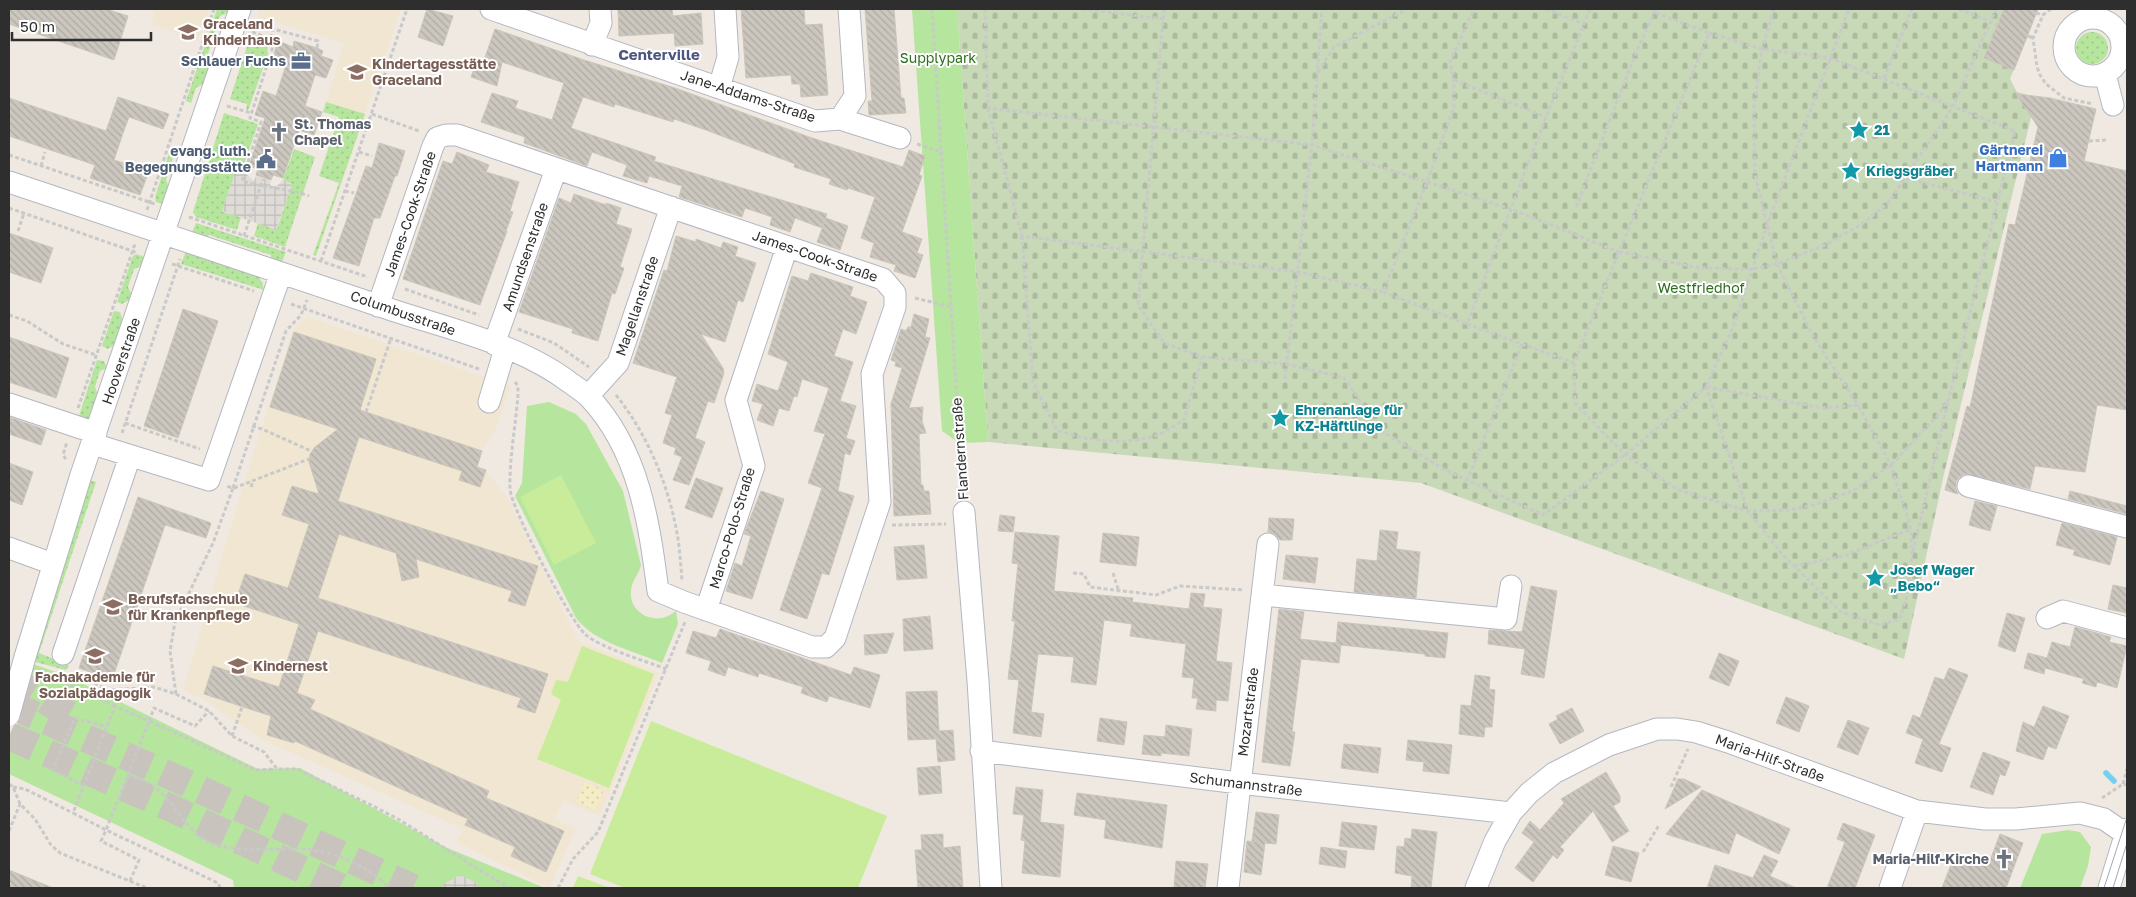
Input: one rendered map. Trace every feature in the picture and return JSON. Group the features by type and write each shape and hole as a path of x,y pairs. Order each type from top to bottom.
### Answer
{"street":[{"name":"Hooverstraße","path":"9,715 29,662 53,564 94,439 164,235 179,213 240,9"},
{"name":"Jane-Addams-Straße","path":"491,9 815,120 840,119 900,138"},
{"path":"592,45 601,23 600,9"},
{"path":"719,88 728,57 724,9"},
{"path":"840,119 855,96 849,9"},
{"path":"2096,18 2105,21 2118,32 2124,57 2115,67 2104,74 2088,76 2080,74 2067,62 2063,46 2070,29 2077,22 2096,18"},
{"path":"2104,74 2113,103"},
{"name":"James-Cook-Straße","path":"378,306 437,138 446,134 457,135 883,279 895,293"},
{"name":"Amundsenstraße","path":"488,402 497,375 500,346 556,169"},
{"name":"Columbusstraße","path":"9,182 500,346 548,366 588,396 610,425 629,459 648,518 658,591 706,610"},
{"name":"Magellanstraße","path":"588,396 618,363 672,207"},
{"name":"Marco-Polo-Straße","path":"706,610 754,466 736,400 787,247"},
{"path":"9,404 94,439 123,454 209,480 281,272"},
{"path":"706,610 812,647 826,647 835,638 880,502 872,374 895,307 895,293"},
{"path":"63,654 123,454"},
{"path":"1968,486 2127,527"},
{"path":"965,518 991,888"},
{"name":"Mozartstraße","path":"1228,888 1268,544"},
{"path":"9,548 53,564"},
{"path":"1262,593 1506,619 1511,586"},
{"path":"2047,618 2063,611 2127,628"},
{"name":"Maria-Hilf-Straße","path":"1476,888 1495,841 1511,814 1529,793 1554,773 1609,745 1657,729 1677,729 1696,732 1728,742 1917,811 1985,819 2016,819 2080,813 2104,819 2127,833"},
{"name":"Schumannstraße","path":"982,752 1511,814"},
{"path":"1890,888 1917,811"},
{"path":"2108,888 2127,833"}],"path":[{"path":"176,694 170,651 175,622 213,543 286,331 301,315 304,308 346,191 407,9"},
{"name":"Flandernstraße","path":"932,9 965,518"},
{"path":"985,9 988,108 1022,236 1033,382 1057,430 1077,437 1118,442 1157,435 1184,420 1202,357"},
{"path":"1082,9 1163,19"},
{"path":"1164,9 1138,304 1164,343 1202,357 1287,364 1344,378 1380,430 1444,470 1544,515 1625,455 1706,387 1734,325 1767,225 1849,9"},
{"path":"1285,379 1312,145 1322,9"},
{"path":"1317,74 1334,47 1407,9"},
{"path":"1383,292 1427,182 1454,107 1454,80 1450,62 1474,9"},
{"path":"1546,9 1584,24"},
{"path":"1467,324 1512,210 1546,116 1590,9"},
{"path":"1774,9 1762,49 1754,108 1755,175 1767,225 1777,264 1813,336 1858,405 1891,465 1911,529 1912,557"},
{"path":"1884,78 1912,9"},
{"path":"1958,9 1998,25"},
{"path":"988,108 1312,145 1512,210 1619,252 1700,268 1753,270 1777,264 1826,245 1862,224 1888,204 1952,108 1996,9"},
{"path":"2051,9 2042,16 2033,38 2037,67 2046,84 2053,92 2064,98 2088,104 2113,103"},
{"path":"1576,207 1637,50 1655,11 1709,33 1762,49 1830,58 1884,78 1952,108 2015,131 1949,398 1912,557 1906,599 1900,618 1880,625 1841,612 1794,566 1748,511 1706,387"},
{"path":"2036,13 2042,16"},
{"path":"270,38 273,29 318,41 316,48"},
{"path":"249,31 275,40 251,113 250,118 261,122 242,180 261,187 290,190 309,196"},
{"path":"1709,33 1574,363 1575,403 1625,455 1679,490 1748,511 1790,510 1814,505 1852,491 1891,465 1938,415 1949,398"},
{"path":"2028,36 2033,38"},
{"path":"1454,80 1546,116"},
{"path":"224,105 251,113"},
{"path":"372,114 437,138"},
{"path":"900,138 942,152"},
{"path":"2089,141 2106,140"},
{"path":"40,166 45,152"},
{"path":"359,152 372,156"},
{"path":"9,155 320,262"},
{"path":"1906,178 1997,202"},
{"path":"244,236 263,179"},
{"path":"346,191 354,193"},
{"path":"9,208 513,380 518,386 511,476 512,500 575,623 586,636 606,646 666,669"},
{"path":"18,231 24,213"},
{"path":"123,454 125,423 193,218"},
{"path":"1022,236 1298,272 1383,292 1574,363"},
{"path":"895,293 952,307"},
{"path":"9,315 28,321 63,344 96,354"},
{"path":"366,412 391,338"},
{"path":"1467,481 1522,344"},
{"path":"382,365 387,367"},
{"path":"1706,387 1823,408 1858,405"},
{"path":"125,423 218,455"},
{"path":"253,426 311,451"},
{"path":"209,480 233,488 309,459"},
{"path":"251,488 253,480"},
{"path":"871,525 965,518"},
{"path":"1794,566 1844,556 1911,529"},
{"path":"1072,573 1084,574 1090,587 1156,596 1180,586 1262,593"},
{"path":"1112,573 1120,592"},
{"path":"558,888 573,860 598,832 685,622"},
{"path":"29,662 115,706 256,770 297,769 398,819 508,888"},
{"path":"65,681 67,675"},
{"path":"65,681 78,675 108,690 154,688 176,694 209,712 232,736 264,752 277,770"},
{"path":"73,813 115,706"},
{"path":"232,736 242,706"},
{"path":"130,881 139,860 101,841 154,708 195,726 209,712"},
{"path":"84,786 53,770 75,718 107,727"},
{"path":"1671,787 1696,732"},
{"path":"2123,784 2127,769"},
{"path":"127,776 142,780 157,789 190,828 200,837 218,845 240,849 302,848 329,854 364,868 389,888"},
{"path":"9,784 13,787 25,789 218,883 220,888"},
{"path":"13,787 20,804 34,819 51,845 60,853 147,888"},
{"path":"9,831 20,804"},
{"path":"1644,852 1658,825"}],"shaded area":[{"name":"Graceland Kinderhaus","path":"149,9 209,9 198,40 151,24 156,11"},
{"name":"Kindertagesstätte Graceland","path":"260,9 401,9 365,114 326,102 344,43 258,17"},
{"path":"237,166 246,168 246,174 254,181 256,176 271,181 270,186 277,186 283,180 292,184 276,230 222,211"},
{"path":"308,317 510,386 496,428 482,451 478,467 486,470 507,497 578,641 659,673 600,816 563,801 554,819 576,829 549,888 457,842 463,829 265,741 206,700 183,690 243,486 293,331 298,323"},
{"path":"460,875 479,884 477,888 443,888 442,885"}],"green space":[{"path":"217,9 228,9 227,13 220,16 208,54 211,60 203,84 196,88 191,103 186,101"},
{"name":"Supplypark","path":"912,9 957,9 988,442 959,443 942,431"},
{"name":"Westfriedhof","path":"957,9 2038,9 2010,79 2017,92 2036,97 1944,474 1904,659 1421,483 988,442"},
{"path":"2092,32 2098,33 2103,37 2107,42 2107,54 2103,59 2098,63 2092,64 2086,63 2081,59 2077,54 2076,48 2077,42 2081,37 2086,33"},
{"path":"251,34 266,39 268,54 248,111 246,111 247,104 230,99"},
{"path":"326,102 365,114 316,256 313,255 339,183 319,176 339,117 323,112"},
{"path":"224,113 258,124 243,167 238,166 223,212 241,217 237,230 196,217 193,212"},
{"path":"171,147 175,151 166,180 169,187 162,204 156,202 155,197"},
{"path":"294,149 315,157 285,247 254,236 258,223 277,229 292,184 283,180"},
{"path":"196,223 286,252 281,264 271,261 271,255 209,235 204,239 191,235"},
{"path":"186,251 258,276 264,290 181,264"},
{"path":"136,254 145,257 141,266 134,269 128,287 132,295 131,299 122,304 117,302 133,256"},
{"path":"114,311 120,312 123,321 116,344 108,349 102,346"},
{"path":"97,360 104,361 107,368 100,371 95,387 98,395 90,420 78,419"},
{"path":"549,402 576,414 586,424 623,491 641,565 631,587 631,597 635,608 644,615 656,618 666,617 676,611 678,624 662,663 604,640 584,627 576,618 515,496 522,483 527,406"},
{"path":"561,475 596,543 554,565 520,497"},
{"path":"89,480 96,482 39,653 69,665 66,670 35,662"},
{"path":"582,646 654,674 609,788 537,759 561,700 551,694 556,680 568,682"},
{"path":"33,664 67,676 258,769 300,768 445,847 545,888 234,888 233,880 9,774 9,756"},
{"path":"651,721 887,816 858,888 625,888 590,874"},
{"path":"2068,830 2080,832 2091,847 2088,866 2080,888 2020,888 2042,834"},
{"path":"578,876 610,888 573,888"}],"sand":[{"path":"585,782 604,790 595,810 576,802"}],"building":[{"path":"9,9 106,9 128,16 114,60 9,24"},
{"path":"427,9 453,16 443,46 418,37"},
{"path":"618,9 672,9 673,16 701,13 703,44 675,46 674,33 619,36"},
{"path":"741,9 804,9 805,25 822,24 828,95 801,97 800,84 792,84 791,75 746,78"},
{"path":"865,9 894,9 901,98 904,98 906,113 869,115 868,101 872,101"},
{"path":"2004,9 2038,9 2014,70 1984,58"},
{"path":"495,29 584,60 678,89 812,138 903,167 909,150 925,156 919,175 922,176 902,232 922,239 917,253 923,255 915,278 894,271 896,265 870,257 874,243 861,238 875,197 829,184 831,179 794,167 795,164 706,130 674,119 673,122 615,104 614,107 583,97 571,128 656,157 654,161 827,214 822,228 795,218 790,232 770,225 772,217 745,208 742,217 679,197 682,186 649,176 647,183 623,176 627,165 592,152 587,166 524,143 525,137 481,122 492,93 518,101 515,108 552,120 564,83 502,62 497,86 471,77 478,58 484,60"},
{"name":"St. Thomas Chapel","path":"278,41 293,47 294,41 317,48 323,51 321,56 333,60 326,78 315,75 305,106 322,112 314,135 299,130 283,178 273,175 271,180 256,175 258,169 249,166 265,118 255,115 263,91 276,96 286,65 272,60"},
{"path":"2016,94 2050,98 2096,109 2084,161 2127,171 2127,410 2097,405 2085,472 2035,466 2030,489 1965,474 1959,477 1956,482 1958,494 1945,490 1967,406 1970,407 2009,224 2015,225 2038,127"},
{"path":"118,97 169,114 163,129 129,117 123,133 114,160 149,171 140,195 90,178 95,165 9,136 9,98 106,131"},
{"path":"379,143 405,151 380,218 374,218 359,266 333,258 366,166 372,168"},
{"path":"457,152 489,165 486,172 519,182 510,211 513,212 507,231 480,305 403,279 443,161 452,164"},
{"path":"574,194 621,208 616,224 632,229 620,267 624,268 615,294 612,293 598,341 572,333 573,329 519,312 559,198 571,203"},
{"path":"826,218 848,226 840,250 817,242"},
{"path":"9,233 53,248 41,283 9,272"},
{"path":"676,236 696,242 696,239 721,248 723,242 738,247 735,256 756,263 743,302 738,300 725,342 701,334 723,368 724,373 714,403 708,401 695,438 705,442 689,485 673,480 682,457 674,454 676,448 663,443 672,415 665,413 677,377 633,363 664,270 667,271"},
{"path":"811,273 853,287 850,296 867,302 856,334 843,329 834,356 853,362 840,401 856,406 846,438 855,441 850,455 845,453 838,491 854,496 829,575 822,573 807,619 780,610 822,488 808,483 825,434 814,431 829,388 802,379 797,397 794,396 789,411 779,408 773,426 757,420 763,404 752,401 757,384 778,391 788,362 768,354 792,276 808,281"},
{"path":"183,309 218,321 178,438 144,426"},
{"path":"914,314 929,319 925,337 930,338 909,408 923,407 922,421 926,433 919,434 921,485 923,485 924,491 929,491 931,514 894,516 891,404 902,368 895,366 896,362 891,360 901,329 906,331 908,327 911,327"},
{"path":"294,332 376,359 360,410 482,451 477,467 486,470 480,487 459,480 462,471 359,437 338,501 538,566 525,606 508,601 512,591 416,559 419,577 402,581 396,553 339,534 318,598 548,674 535,713 517,707 521,698 318,631 297,693 315,700 310,709 489,791 486,798 564,831 546,872 511,856 515,847 465,825 468,819 295,741 294,743 267,735 271,716 204,694 213,666 279,687 299,624 235,603 245,574 288,588 309,524 282,515 292,486 319,494 309,462 310,454 315,447 338,429 270,407"},
{"path":"9,337 69,358 56,398 9,382"},
{"path":"9,417 46,430 41,445 9,434"},
{"path":"9,463 33,472 22,505 9,500"},
{"path":"696,478 723,488 712,518 685,508"},
{"path":"761,491 784,499 752,599 726,591 735,563 742,566 751,536 744,534"},
{"path":"2070,491 2127,506 2127,514 2068,499"},
{"path":"138,497 211,523 206,538 165,525 112,680 79,668"},
{"path":"1975,501 1997,506 1990,531 1969,525"},
{"path":"1000,515 1015,517 1013,532 998,531"},
{"path":"1269,518 1294,519 1292,540 1280,540 1275,534 1268,532"},
{"path":"2062,523 2117,537 2110,565 2073,555 2075,550 2056,545"},
{"path":"1380,530 1398,532 1396,549 1420,552 1416,598 1354,592 1357,559 1377,561"},
{"path":"1015,532 1059,536 1054,591 1133,598 1132,602 1189,609 1191,593 1205,594 1203,607 1222,609 1216,661 1232,663 1228,701 1216,700 1216,711 1196,709 1198,698 1192,698 1194,678 1182,677 1186,644 1130,636 1132,624 1104,620 1096,685 1071,682 1074,657 1038,654 1031,712 1044,714 1041,737 1013,733 1019,680 1008,679 1015,621 1012,621 1018,564 1012,563"},
{"path":"1103,533 1139,537 1136,566 1100,562"},
{"path":"924,545 927,578 897,580 894,547"},
{"path":"1286,555 1318,558 1315,583 1283,579"},
{"path":"2113,585 2127,588 2127,613 2108,609"},
{"path":"1531,586 1557,591 1544,678 1521,674 1525,649 1488,644 1489,630 1522,632"},
{"path":"1279,609 1304,612 1300,639 1336,643 1338,622 1448,633 1445,658 1341,645 1339,663 1301,659 1290,766 1262,762"},
{"path":"2007,613 2025,618 2015,652 1998,646"},
{"path":"930,616 933,649 904,651 903,619"},
{"path":"2075,627 2111,637 2109,642 2127,646 2117,688 2097,682 2096,687 2082,683 2084,679 2045,668 2044,674 2024,668 2028,653 2047,658 2052,642 2070,647"},
{"path":"720,629 851,675 854,667 880,675 870,708 829,696 827,702 801,693 803,687 759,673 758,677 728,667 725,676 708,670 711,661 686,653 693,631 716,638"},
{"path":"894,633 887,653 865,655 864,635"},
{"path":"1719,653 1739,661 1729,686 1709,678"},
{"path":"1949,668 1968,675 1939,744 1951,748 1942,772 1915,763 1923,739 1906,733 1913,715 1920,718 1935,677 1944,680"},
{"path":"1475,675 1490,677 1489,689 1495,690 1492,727 1485,727 1484,737 1459,734 1461,705 1471,706"},
{"path":"937,691 939,731 953,730 955,760 938,762 936,739 908,740 906,692"},
{"path":"1786,697 1809,706 1799,732 1776,723"},
{"path":"2043,706 2069,716 2056,749 2048,746 2043,760 2016,751 2023,722 2034,727"},
{"path":"1572,708 1584,731 1560,744 1549,724 1558,719 1556,716"},
{"path":"1100,718 1127,722 1124,745 1097,741"},
{"path":"1848,720 1869,728 1858,755 1837,747"},
{"path":"1166,725 1192,729 1189,756 1161,753 1161,756 1142,754 1144,735 1165,737"},
{"path":"1408,740 1452,745 1449,774 1423,771 1424,762 1406,760"},
{"path":"1344,744 1381,748 1378,773 1341,768"},
{"path":"1983,752 2010,762 2005,776 2000,774 1993,795 1970,787"},
{"path":"940,766 942,793 919,795 917,768"},
{"path":"1606,772 1620,796 1620,802 1613,806 1629,831 1612,842 1593,811 1560,847 1564,850 1557,859 1553,855 1533,882 1515,868 1534,842 1522,833 1530,821 1540,830 1564,803 1561,799"},
{"path":"1678,779 1684,779 1701,787 1665,809"},
{"path":"1016,787 1043,790 1040,822 1064,825 1060,877 1022,873 1025,841 1021,840 1024,815 1013,814"},
{"path":"1702,790 1790,829 1779,854 1736,833 1729,854 1666,834"},
{"path":"1077,793 1167,805 1162,848 1104,838 1106,820 1074,815"},
{"path":"1256,812 1279,815 1276,844 1265,843 1261,875 1244,872 1247,841 1256,842 1252,841"},
{"path":"1342,822 1377,826 1374,850 1339,846"},
{"path":"1843,823 1875,835 1855,888 1827,888 1845,842 1837,839"},
{"path":"1412,829 1437,832 1431,888 1411,888 1412,876 1395,873 1397,846 1404,847 1405,838 1411,839"},
{"path":"943,834 943,848 960,846 963,888 918,888 915,850 922,850 921,835"},
{"name":"Maria-Hilf-Kirche","path":"2000,834 2023,843 2006,888 1942,888 1952,862 1962,866 1967,855 1989,863"},
{"path":"1613,846 1639,853 1631,882 1605,875"},
{"path":"1321,847 1347,851 1345,868 1319,864"},
{"path":"1764,855 1778,861 1770,876 1796,888 1707,888 1715,865 1753,878"},
{"path":"1176,861 1208,864 1205,888 1174,888"},
{"path":"9,870 53,888 9,888"}],"waterway":[{"path":"2106,773 2114,781"}],"tunnel":[{"path":"9,678 73,717"},
{"path":"9,704 182,781 413,888"},
{"path":"9,736 171,808 342,888"}],"tram line":[{"path":"2104,888 2127,817"},
{"path":"2113,888 2127,843"}],"place":[{"name":"Graceland Kinderhaus","path":"188,32"},
{"name":"Schlauer Fuchs","path":"301,61"},
{"name":"Kindertagesstätte Graceland","path":"357,72"},
{"name":"21","path":"1859,130"},
{"name":"St. Thomas Chapel","path":"279,132"},
{"name":"Gärtnerei Hartmann","path":"2058,158"},
{"name":"evang. luth. Begegnungsstätte","path":"266,159"},
{"name":"Kriegsgräber","path":"1851,171"},
{"name":"Ehrenanlage für KZ-Häftlinge","path":"1280,418"},
{"name":"Josef Wager „Bebo“","path":"1875,578"},
{"name":"Berufsfachschule für Krankenpflege","path":"113,607"},
{"name":"Fachakademie für Sozialpädagogik","path":"95,656"},
{"name":"Kindernest","path":"238,666"},
{"name":"Maria-Hilf-Kirche","path":"2004,859"}],"district":[{"name":"Centerville","path":"659,55"}]}
